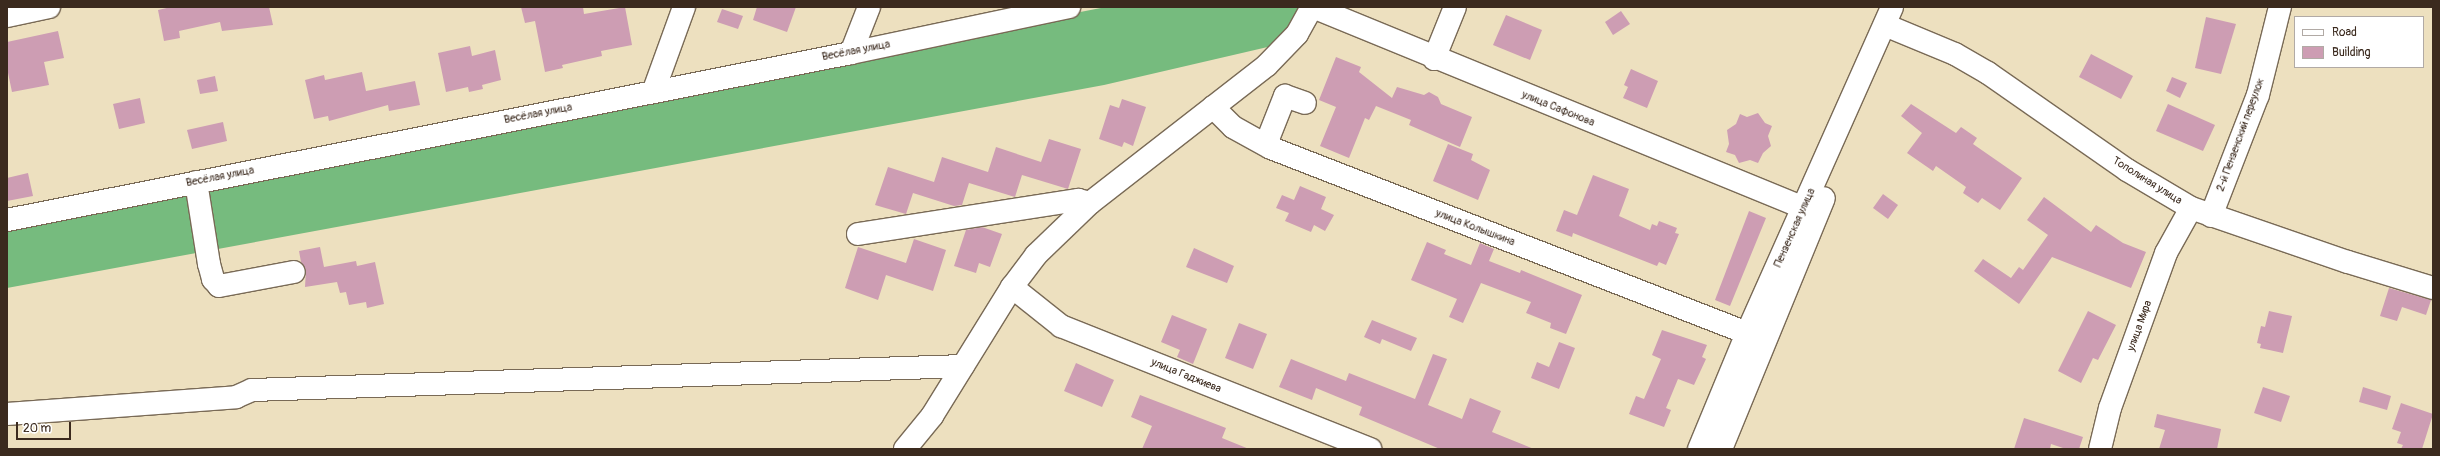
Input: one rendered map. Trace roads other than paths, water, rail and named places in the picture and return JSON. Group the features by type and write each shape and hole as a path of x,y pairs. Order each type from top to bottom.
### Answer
{"street":[{"path":"7,16 49,7"},
{"path":"654,90 684,7"},
{"path":"851,53 869,7"},
{"name":"Весёлая улица","path":"7,220 654,90 851,53 1069,7"},
{"path":"905,449 932,416 1012,287 1036,255 1090,203 1266,65 1297,34 1313,7"},
{"name":"улица Сафонова","path":"1313,7 1434,59 1804,208"},
{"path":"1434,59 1454,7"},
{"name":"2-й Пензенский переулок","path":"2211,216 2258,95 2280,7"},
{"path":"1721,449 1830,184 1888,16"},
{"name":"Тополиная улица","path":"1888,16 1988,73 2127,170 2191,208 2348,262 2433,288"},
{"name":"Пензенская улица","path":"1699,449 1747,334 1888,16"},
{"path":"1266,144 1285,96 1305,103"},
{"name":"улица Колышкина","path":"1213,106 1233,127 1266,144 1747,334"},
{"path":"196,182 209,264 213,279 219,286 294,272"},
{"path":"858,234 1078,200 1090,203"},
{"name":"улица Мира","path":"2100,449 2110,408 2166,253 2191,208"},
{"name":"улица Гаджиева","path":"1012,287 1061,326 1370,449"},
{"path":"7,414 236,397 252,390 963,366"}]}
